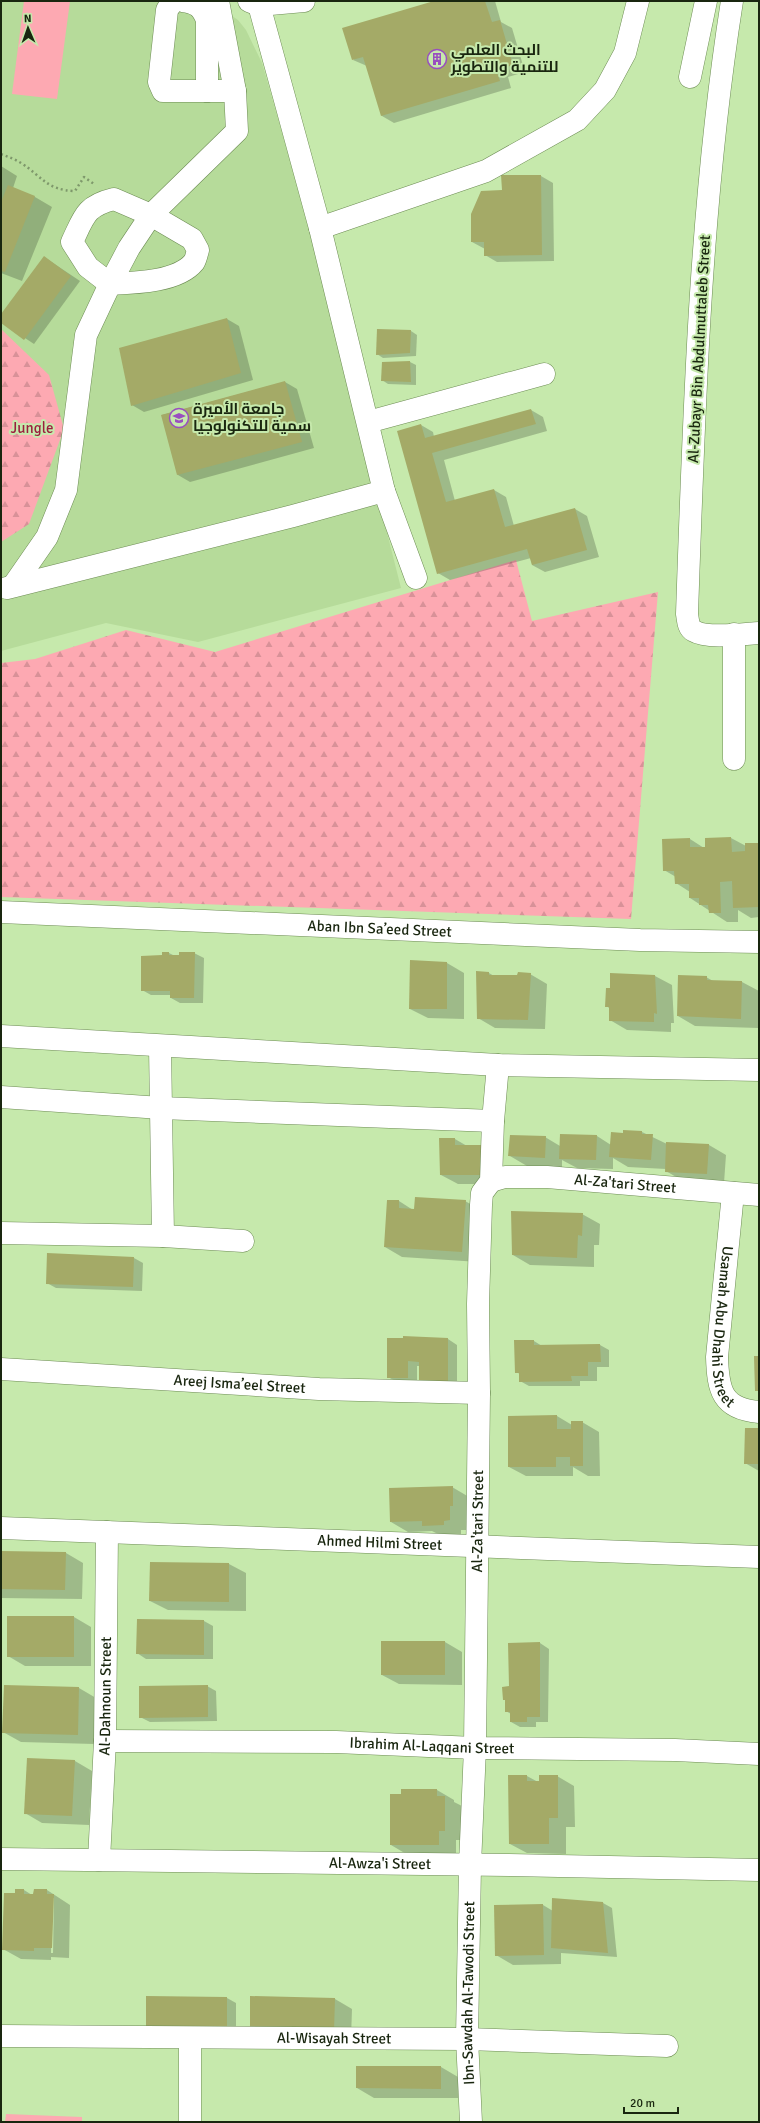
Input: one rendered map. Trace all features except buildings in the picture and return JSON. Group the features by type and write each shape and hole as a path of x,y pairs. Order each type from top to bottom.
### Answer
{"street":[{"path":"173,1 167,10 159,82 162,91 235,91"},
{"path":"183,1 196,3 203,10 207,20 207,91"},
{"path":"7,588 47,537 66,490 86,335 110,284 129,248 151,215 237,131 235,91 218,1"},
{"path":"304,1 254,3 320,228 384,491 416,578"},
{"path":"320,228 486,171 577,120 604,90 625,53 638,1"},
{"path":"690,77 706,1"},
{"name":"Al-Zubayr Bin Abdulmuttaleb Street","path":"732,1 724,48 707,206 693,442 687,614 690,628 694,631 710,634 759,633"},
{"path":"114,199 151,215 192,239 198,250 195,261 182,271 151,281 110,284 88,267 72,242 88,210 102,202 114,199"},
{"path":"368,422 544,374"},
{"path":"7,588 293,516 384,491"},
{"path":"734,634 734,759"},
{"name":"Aban Ibn Sa’eed Street","path":"1,912 616,940 759,942"},
{"path":"1,1036 498,1065 759,1070"},
{"path":"160,1046 163,1236"},
{"name":"Al-Za'tari Street","path":"491,1182 493,1121 498,1065"},
{"path":"1,1097 161,1108 493,1121"},
{"name":"Al-Za'tari Street","path":"470,1865 475,1748 479,1393 478,1304 482,1193 491,1182 505,1177 547,1177 759,1195"},
{"name":"Usamah Abu Dhahi Street","path":"733,1193 717,1357 717,1374 724,1397 731,1404 748,1411 759,1412"},
{"path":"1,1233 163,1236 243,1241"},
{"name":"Areej Isma’eel Street","path":"1,1369 319,1389 479,1393"},
{"name":"Ahmed Hilmi Street","path":"1,1528 477,1545 759,1557"},
{"name":"Al-Dahnoun Street","path":"99,1860 106,1741 107,1532"},
{"name":"Ibrahim Al-Laqqani Street","path":"106,1741 336,1742 475,1748 675,1750 759,1754"},
{"name":"Al-Awza'i Street","path":"1,1860 99,1860 759,1870"},
{"name":"Ibn-Sawdah Al-Tawodi Street","path":"470,1865 467,2039 471,2122"},
{"name":"Al-Wisayah Street","path":"1,2036 467,2039 667,2046"},
{"path":"190,2038 190,2122"}],"path":[{"path":"1,154 21,162 40,178 60,191 75,191 84,177 114,199"}],"shaded area":[{"name":"جامعة الأميرة سمية للتكنولوجيا","path":"1,1 210,1 238,20 246,30 262,63 315,248 401,588 198,642 106,623 1,651"}],"green space":[{"path":"24,1 70,1 57,99 12,94"},
{"name":"Jungle","path":"1,329 49,375 64,429 29,524 1,542"},
{"path":"516,560 532,621 658,592 631,919 1,897 1,663 35,659 126,630 215,652"},
{"path":"6,2114 82,2117 82,2122 5,2122"}],"place":[{"name":"البحث العلمي للتنمية والتطوير","path":"437,59"},
{"name":"جامعة الأميرة سمية للتكنولوجيا","path":"179,418"}]}
